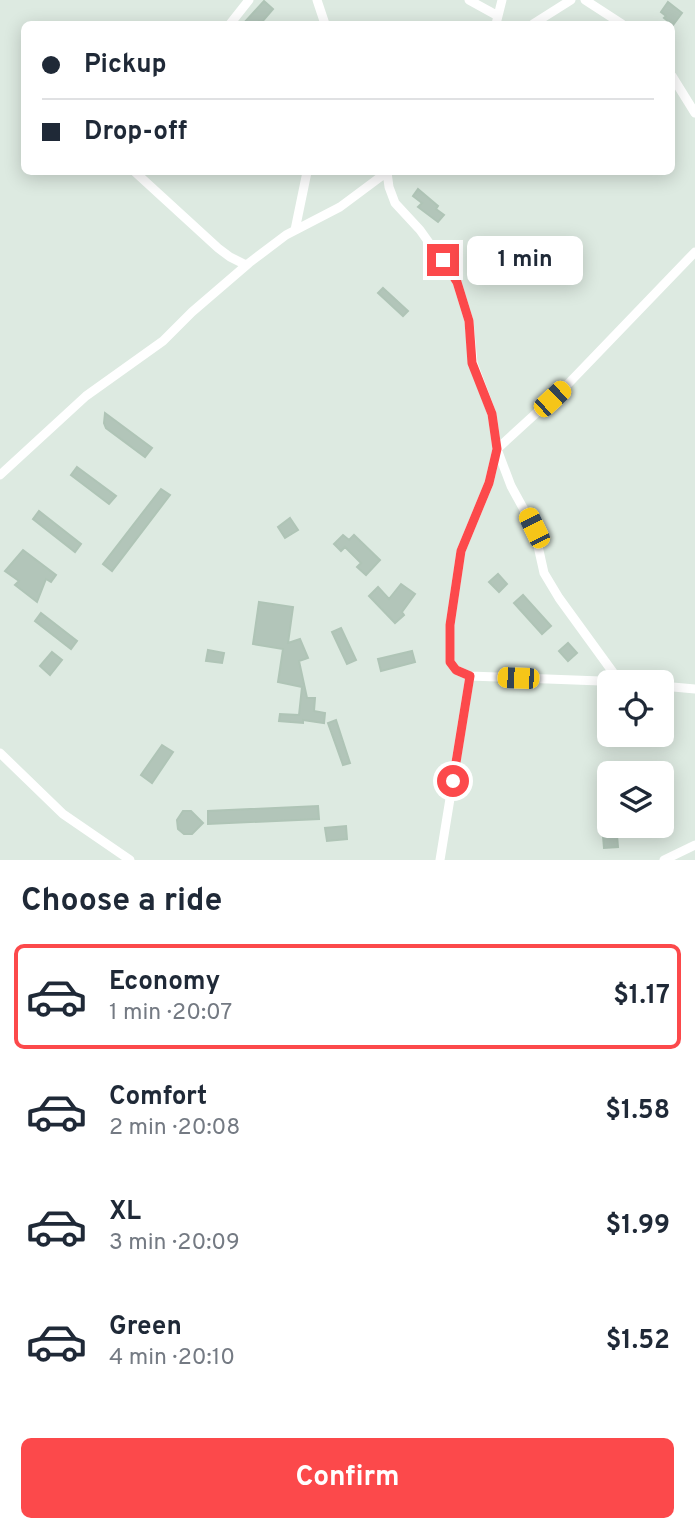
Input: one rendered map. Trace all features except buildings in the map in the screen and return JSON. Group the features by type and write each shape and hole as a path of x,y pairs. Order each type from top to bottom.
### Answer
{"street":[{"path":"232,21 249,0"},
{"path":"317,0 324,21"},
{"path":"469,0 497,20 502,0"},
{"path":"538,21 571,0"},
{"path":"585,0 617,21"},
{"path":"675,81 695,113"},
{"path":"138,175 218,248 246,265"},
{"path":"295,230 307,175"},
{"path":"0,475 86,396 163,341 246,265 295,230 332,212 383,175"},
{"path":"387,175 395,203 420,230 457,282 469,321 472,363 492,414 497,449 511,486 534,528 544,573 611,670"},
{"path":"597,681 470,676 456,670 450,662 450,625 461,551 489,483 497,449 568,385 695,252"},
{"path":"440,860 470,676"},
{"path":"674,687 695,689"},
{"path":"0,753 63,814 130,860"},
{"path":"664,860 695,845"}],"route":[{"path":"443,260 457,282 469,321 472,363 492,414 497,449 489,483 458,562 449,656 453,668 470,676 453,781"}]}
